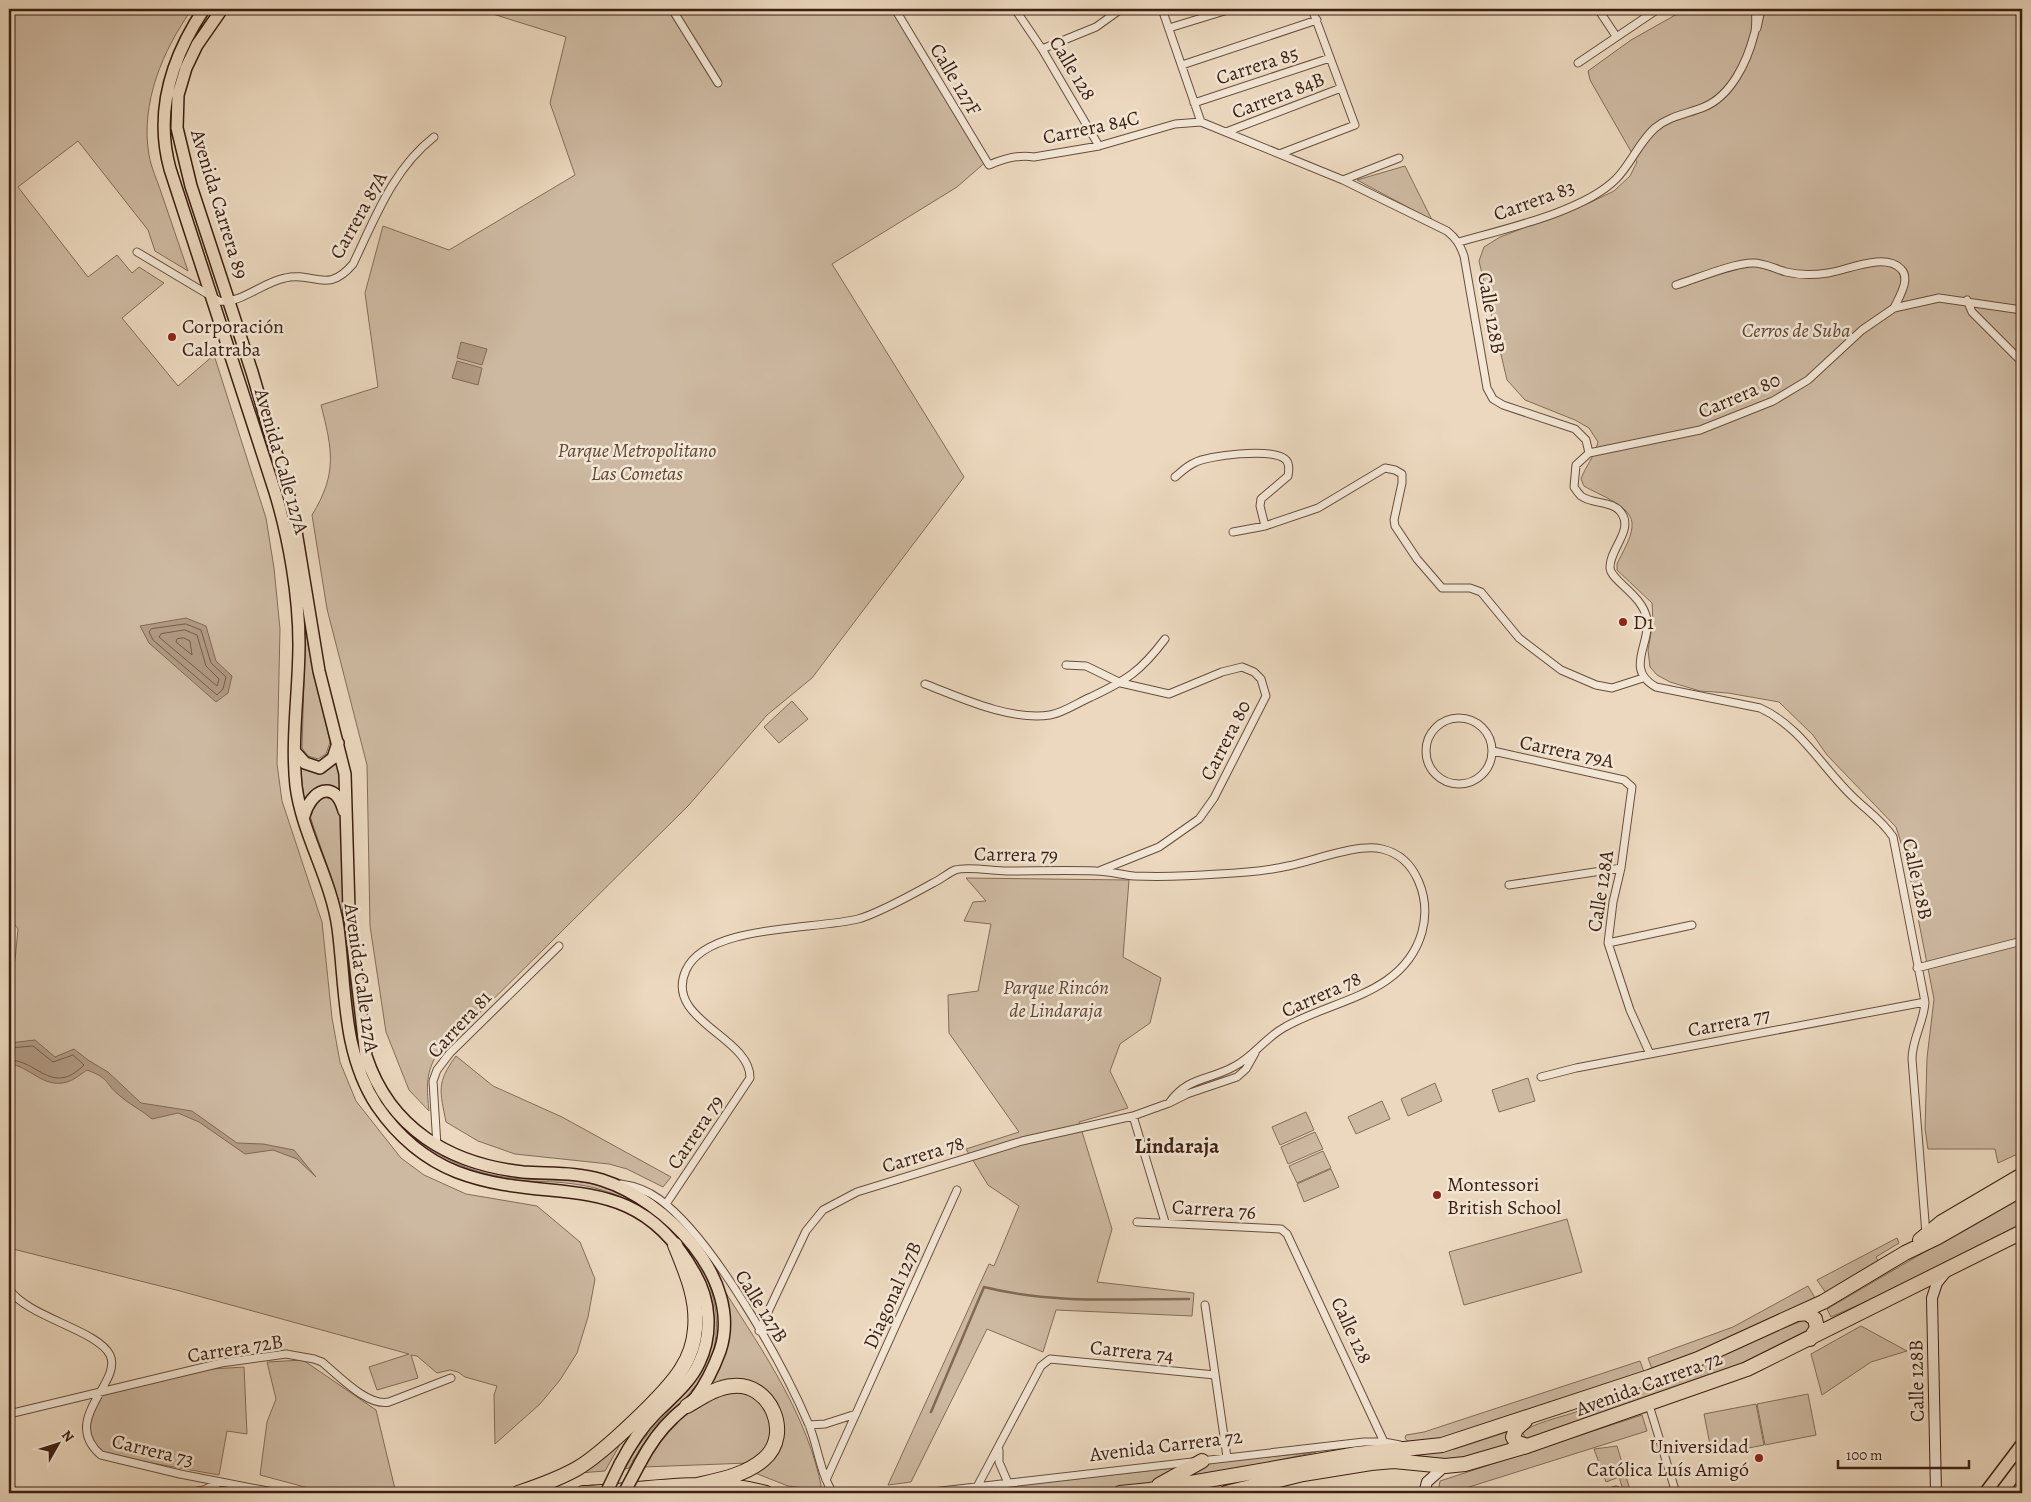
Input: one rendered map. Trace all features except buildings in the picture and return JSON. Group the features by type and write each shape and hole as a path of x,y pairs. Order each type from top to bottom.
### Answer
{"highway":[{"name":"Avenida Carrera 72","path":"1905,1253 1926,1234 2022,1175"},
{"name":"Avenida Carrera 72","path":"1120,1493 1150,1490 1357,1454 1412,1449 1448,1443 1530,1418 1698,1359 1798,1314 1823,1302 1905,1253 1938,1237 2022,1189"},
{"name":"Avenida Carrera 72","path":"1226,1493 1303,1474 1382,1462 1445,1466 1471,1463 1527,1446 1649,1405 1747,1369 1916,1287 2022,1232"},
{"path":"518,1493 566,1474 588,1460 670,1384 684,1367 693,1337 696,1314 687,1275 674,1245"},
{"path":"1798,1314 1806,1313 1815,1318 1817,1328 1809,1339"},
{"path":"687,1406 720,1388 734,1386 750,1388 761,1395 773,1408 777,1419 776,1440 764,1459 737,1474 697,1486"},
{"path":"1527,1446 1516,1442 1513,1436 1516,1429 1530,1418"},
{"path":"1150,1490 1202,1461"},
{"path":"582,1493 697,1486 750,1489 766,1493"}],"main road":[{"name":"Avenida Carrera 89","path":"204,9 173,68 165,98 164,130 170,169 212,298"},
{"name":"Avenida Carrera 89","path":"222,9 197,45 186,68 178,94 176,116 179,141 191,186 230,301"},
{"name":"Avenida Calle 127A","path":"212,298 276,492 285,530 299,640 296,786 304,816 327,882 336,917 353,1058 366,1089 395,1129 431,1159 474,1178 608,1198 626,1206 652,1222 674,1245 687,1260 704,1292 708,1328 705,1347 699,1364 690,1377 640,1430 606,1493"},
{"name":"Avenida Calle 127A","path":"230,301 292,507 319,671 345,774 349,910 366,1056 376,1079 394,1109 423,1137 470,1162 489,1167 587,1176 611,1183 641,1198 672,1222 706,1265 719,1292 723,1323 720,1349 706,1382 687,1406 660,1432 624,1493"},
{"path":"296,753 306,763 320,768 333,758 338,742"},
{"path":"304,816 312,797 318,792 327,791 333,792 339,798 346,817"},
{"path":"1986,1493 2022,1444"},
{"path":"2017,1493 2022,1486"}],"street":[{"path":"672,9 718,83"},
{"name":"Calle 127F","path":"895,9 989,165"},
{"name":"Calle 128","path":"1015,9 1042,49 1100,146"},
{"path":"1042,49 1096,27 1122,9"},
{"path":"1162,9 1201,122 1282,153 1343,180 1447,231 1459,242"},
{"path":"1169,28 1231,9"},
{"path":"1282,153 1355,125 1312,9"},
{"path":"1598,9 1616,36"},
{"path":"1578,63 1658,9"},
{"name":"Carrera 83","path":"1459,242 1572,207 1594,195 1616,179 1656,128 1667,120 1705,107 1729,89 1755,34 1759,9"},
{"path":"1182,65 1317,20"},
{"name":"Carrera 85","path":"1194,103 1330,58"},
{"name":"Carrera 84B","path":"1226,132 1341,88"},
{"name":"Carrera 84C","path":"989,165 1000,160 1026,155 1034,156 1100,146 1175,124 1201,122"},
{"name":"Carrera 87A","path":"230,301 262,285 288,277 320,282 331,281 343,275 353,264 380,208 405,165 434,137"},
{"path":"1343,180 1398,158"},
{"name":"Calle 128B","path":"1459,242 1488,388 1493,399 1503,406 1575,429 1586,440 1589,453"},
{"path":"137,252 212,298 230,301"},
{"path":"1676,286 1753,263 1786,272 1827,274 1885,260 1896,264 1905,276 1904,286 1894,308"},
{"name":"Carrera 80","path":"1589,453 1700,430 1773,401 1808,380 1862,330 1894,308 1939,298 1967,300 2022,310"},
{"path":"1967,300 1972,312 2022,362"},
{"path":"1175,477 1195,462 1242,453 1278,455 1286,459 1289,466 1288,476 1262,499 1260,506 1266,526"},
{"path":"1233,532 1266,526 1318,508 1385,468 1395,470 1402,474 1402,483 1394,517 1395,526 1417,559 1442,588 1470,588 1481,592 1519,638 1561,670 1596,686 1612,688 1643,678 1640,670 1647,628 1646,619 1639,600 1616,580 1610,570 1611,561 1625,528 1622,514 1616,508 1582,497 1574,487 1576,465 1589,453"},
{"path":"925,684 993,709 1036,716 1051,715 1121,684 1147,663 1165,639"},
{"name":"Carrera 80","path":"1066,665 1086,666 1121,684 1169,694 1222,672 1242,667 1254,672 1261,679 1266,696 1214,798 1199,819 1159,847 1099,871"},
{"name":"Calle 128B","path":"1643,678 1656,687 1760,708 1775,715 1790,726 1852,796 1881,821 1895,844 1917,968 1925,1002 1922,1023 1912,1052 1912,1059 1926,1234"},
{"path":"1462,717 1480,724 1487,732 1493,751 1491,762 1486,771 1473,781 1457,784 1446,782 1437,776 1426,757 1426,746 1436,726 1444,721 1462,717"},
{"name":"Carrera 79A","path":"1493,751 1624,780 1632,787"},
{"name":"Calle 128A","path":"1632,787 1608,943 1627,1002 1650,1054"},
{"name":"Carrera 79","path":"666,1204 750,1078 747,1062 687,1003 682,987 682,980 690,962 710,945 768,930 860,918 934,883 956,869 1099,871 1132,876 1218,874 1286,867 1345,851 1380,848"},
{"name":"Carrera 78","path":"759,1331 806,1231 815,1217 831,1204 858,1192 977,1154 1133,1116 1169,1103 1242,1073 1258,1049 1270,1036 1287,1026 1356,999 1393,976 1414,952 1423,924 1424,904 1414,870 1399,855 1380,848"},
{"path":"1509,885 1621,868"},
{"path":"1608,943 1692,925"},
{"path":"1917,968 2022,941"},
{"name":"Carrera 81","path":"437,1146 433,1081 437,1070 450,1053 559,946"},
{"name":"Carrera 77","path":"1540,1077 1650,1054 1925,1002"},
{"name":"Carrera 78","path":"1169,1103 1184,1086 1237,1065 1258,1049"},
{"path":"1237,1065 1242,1073"},
{"path":"1133,1116 1165,1222"},
{"name":"Calle 127B","path":"611,1183 641,1189 666,1204 686,1224 712,1259 779,1364 809,1424 826,1480 833,1493"},
{"name":"Diagonal 127B","path":"826,1480 957,1190"},
{"name":"Carrera 76","path":"1137,1222 1280,1229 1287,1234"},
{"name":"Calle 128","path":"1287,1234 1384,1442"},
{"name":"Calle 128B","path":"1936,1493 1932,1298 1937,1283 1947,1271"},
{"path":"1916,1287 1924,1289 1932,1298"},
{"name":"Carrera 73","path":"9,1289 13,1296 99,1343 110,1354 112,1371 93,1402 87,1438 91,1446 100,1455 220,1482"},
{"path":"1205,1304 1227,1458"},
{"name":"Carrera 72B","path":"9,1414 100,1390 221,1363 286,1354 322,1362 369,1400 379,1403 389,1402 451,1378"},
{"name":"Carrera 74","path":"999,1447 1041,1366 1050,1359 1215,1375"},
{"path":"1649,1405 1676,1493"},
{"path":"809,1424 825,1424 856,1414"},
{"name":"Avenida Carrera 72","path":"924,1493 1384,1442 1412,1449"},
{"path":"999,1447 999,1462 1008,1483"},
{"path":"977,1487 999,1447"},
{"path":"1424,1493 1427,1482 1445,1466"},
{"path":"187,1493 204,1490 220,1482 278,1493"},
{"name":"Avenida Carrera 72","path":"1246,1493 1264,1484"},
{"path":"1607,1493 1616,1490"}],"green space":[{"path":"9,9 192,9 172,42 156,78 148,116 147,135 151,164 188,271 155,251 148,230 78,141 18,187 88,277 117,255 132,273 139,267 164,283 122,318 178,386 214,355 266,518 274,568 280,629 277,764 282,801 322,922 332,1018 340,1062 356,1101 401,1158 424,1175 466,1194 537,1206 580,1242 595,1279 588,1317 577,1353 560,1380 540,1404 495,1444 494,1395 497,1386 465,1377 458,1372 450,1370 437,1373 417,1356 411,1355 418,1378 377,1390 369,1367 409,1354 180,1291 9,1248 9,975 15,960 18,929 9,917"},
{"name":"Parque Metropolitano Las Cometas","path":"477,9 893,9 988,160 957,187 832,264 964,477 812,678 767,715 688,806 436,1056 428,1076 429,1111 409,1090 386,1032 370,926 367,765 327,609 312,515 326,486 330,461 328,435 321,405 378,387 365,293 383,226 449,250 575,175 550,103 566,37"},
{"name":"Cerros de Suba","path":"1686,9 2022,9 2022,1152 1998,1163 1995,1149 1928,1149 1925,1129 1927,1058 1934,999 1907,862 1896,827 1827,755 1813,735 1779,702 1728,693 1700,691 1670,682 1657,675 1650,667 1648,650 1653,622 1652,603 1617,570 1617,564 1630,536 1631,520 1628,513 1622,507 1584,486 1581,479 1598,442 1589,428 1575,420 1525,400 1507,380 1479,261 1484,247 1500,237 1589,203 1614,191 1630,176 1637,162 1590,80 1588,71 1631,40"},
{"path":"1405,166 1432,220 1357,180"},
{"path":"287,507 308,645 330,742 326,754 318,759 308,756 302,748 305,646"},
{"path":"792,701 808,719 779,743 764,727"},
{"path":"338,760 341,794 312,792 304,800 300,764"},
{"path":"324,797 335,800 341,813 345,920 356,1039 369,1075 379,1094 397,1120 413,1136 435,1152 472,1169 511,1178 589,1183 627,1196 651,1211 673,1229 691,1251 705,1275 714,1300 716,1327 712,1355 694,1388 648,1438 629,1468 625,1469 630,1458 650,1431 680,1397 698,1361 713,1316 712,1302 705,1283 689,1253 677,1238 648,1212 631,1202 594,1188 565,1183 506,1180 458,1167 422,1147 402,1129 385,1109 363,1068 357,1046 350,1001 341,911 310,816 313,803"},
{"name":"Parque Rincón de Lindaraja","path":"966,878 1129,880 1123,957 1161,978 1150,1023 1120,1044 1110,1071 1128,1108 1079,1122 1112,1229 1097,1282 1194,1293 1192,1316 1056,1310 1043,1352 987,1329 911,1482 888,1485 989,1264 994,1266 1019,1206 988,1185 966,1149 1019,1132 949,1033 948,995 978,991 991,924 964,921 973,902 986,901"},
{"path":"456,1056 493,1086 562,1117 671,1177 663,1187 627,1169 609,1164 515,1154 478,1141 446,1122 441,1087 445,1073"},
{"path":"1528,1078 1535,1101 1499,1112 1492,1090"},
{"path":"1435,1083 1442,1101 1408,1116 1401,1099"},
{"path":"1382,1101 1390,1119 1356,1134 1348,1117"},
{"path":"1306,1112 1314,1130 1280,1145 1272,1127"},
{"path":"1315,1132 1323,1149 1288,1164 1281,1147"},
{"path":"1323,1151 1331,1168 1297,1183 1289,1166"},
{"path":"1331,1169 1339,1187 1304,1202 1297,1184"},
{"path":"2022,1195 2022,1224 1899,1287 1831,1317 1827,1309"},
{"path":"1567,1219 1582,1272 1464,1305 1449,1252"},
{"path":"1897,1238 1899,1243 1876,1257 1879,1263 1826,1293 1817,1280"},
{"path":"1808,1286 1816,1300 1743,1336 1652,1369 1648,1358 1733,1327"},
{"path":"724,1290 783,1386 806,1436 822,1490 788,1486 755,1473 773,1456 770,1397 709,1388 720,1363 725,1340"},
{"path":"1804,1320 1810,1321 1810,1329 1728,1370 1527,1439 1523,1434 1531,1427 1578,1411"},
{"path":"1861,1326 1907,1351 1871,1362 1822,1395 1811,1354"},
{"path":"303,1360 376,1410 396,1493 327,1493 260,1475 267,1422 276,1399 267,1362"},
{"path":"1640,1361 1644,1372 1449,1437 1410,1444 1405,1438 1406,1435 1424,1432"},
{"path":"244,1367 247,1434 227,1431 219,1475 107,1455 93,1442 90,1435 91,1421 100,1395 212,1369"},
{"path":"728,1392 747,1392 765,1405 773,1429 765,1450 748,1463 644,1467 658,1442 678,1421 702,1404"},
{"path":"1808,1394 1816,1435 1765,1445 1757,1404"},
{"path":"1756,1404 1764,1445 1712,1455 1704,1414"},
{"path":"1642,1415 1647,1431 1450,1493 1438,1493 1440,1481"},
{"path":"1507,1432 1510,1444 1466,1457 1437,1461 1393,1457 1455,1449"},
{"path":"626,1434 605,1471 579,1473"},
{"path":"1617,1446 1631,1493 1624,1493 1619,1477 1606,1482 1594,1449"},
{"path":"1316,1452 1183,1481 1202,1464"},
{"path":"1182,1467 1151,1485 1066,1493 949,1493"}],"water":[{"path":"461,342 487,349 482,365 457,358"},
{"path":"457,361 482,368 478,385 452,378"},
{"path":"186,618 206,626 216,661 232,676 228,693 216,702 149,643 140,626"},
{"path":"35,1040 55,1057 74,1049 108,1072 141,1103 192,1111 237,1143 263,1144 294,1150 316,1177 297,1159 273,1150 245,1154 199,1122 178,1113 152,1119 115,1092 104,1079 87,1070 70,1081 58,1083 44,1080 24,1069 9,1064 9,1043"}],"waterway":[{"path":"931,1412 984,1287 1035,1296 1060,1298 1112,1300 1189,1299"}],"place":[{"name":"Corporación Calatraba","path":"172,337"},
{"name":"D1","path":"1623,622"},
{"name":"Montessori British School","path":"1437,1195"},
{"name":"Universidad Católica Luís Amigó","path":"1759,1458"}],"district":[{"name":"Lindaraja","path":"1177,1146"}]}
